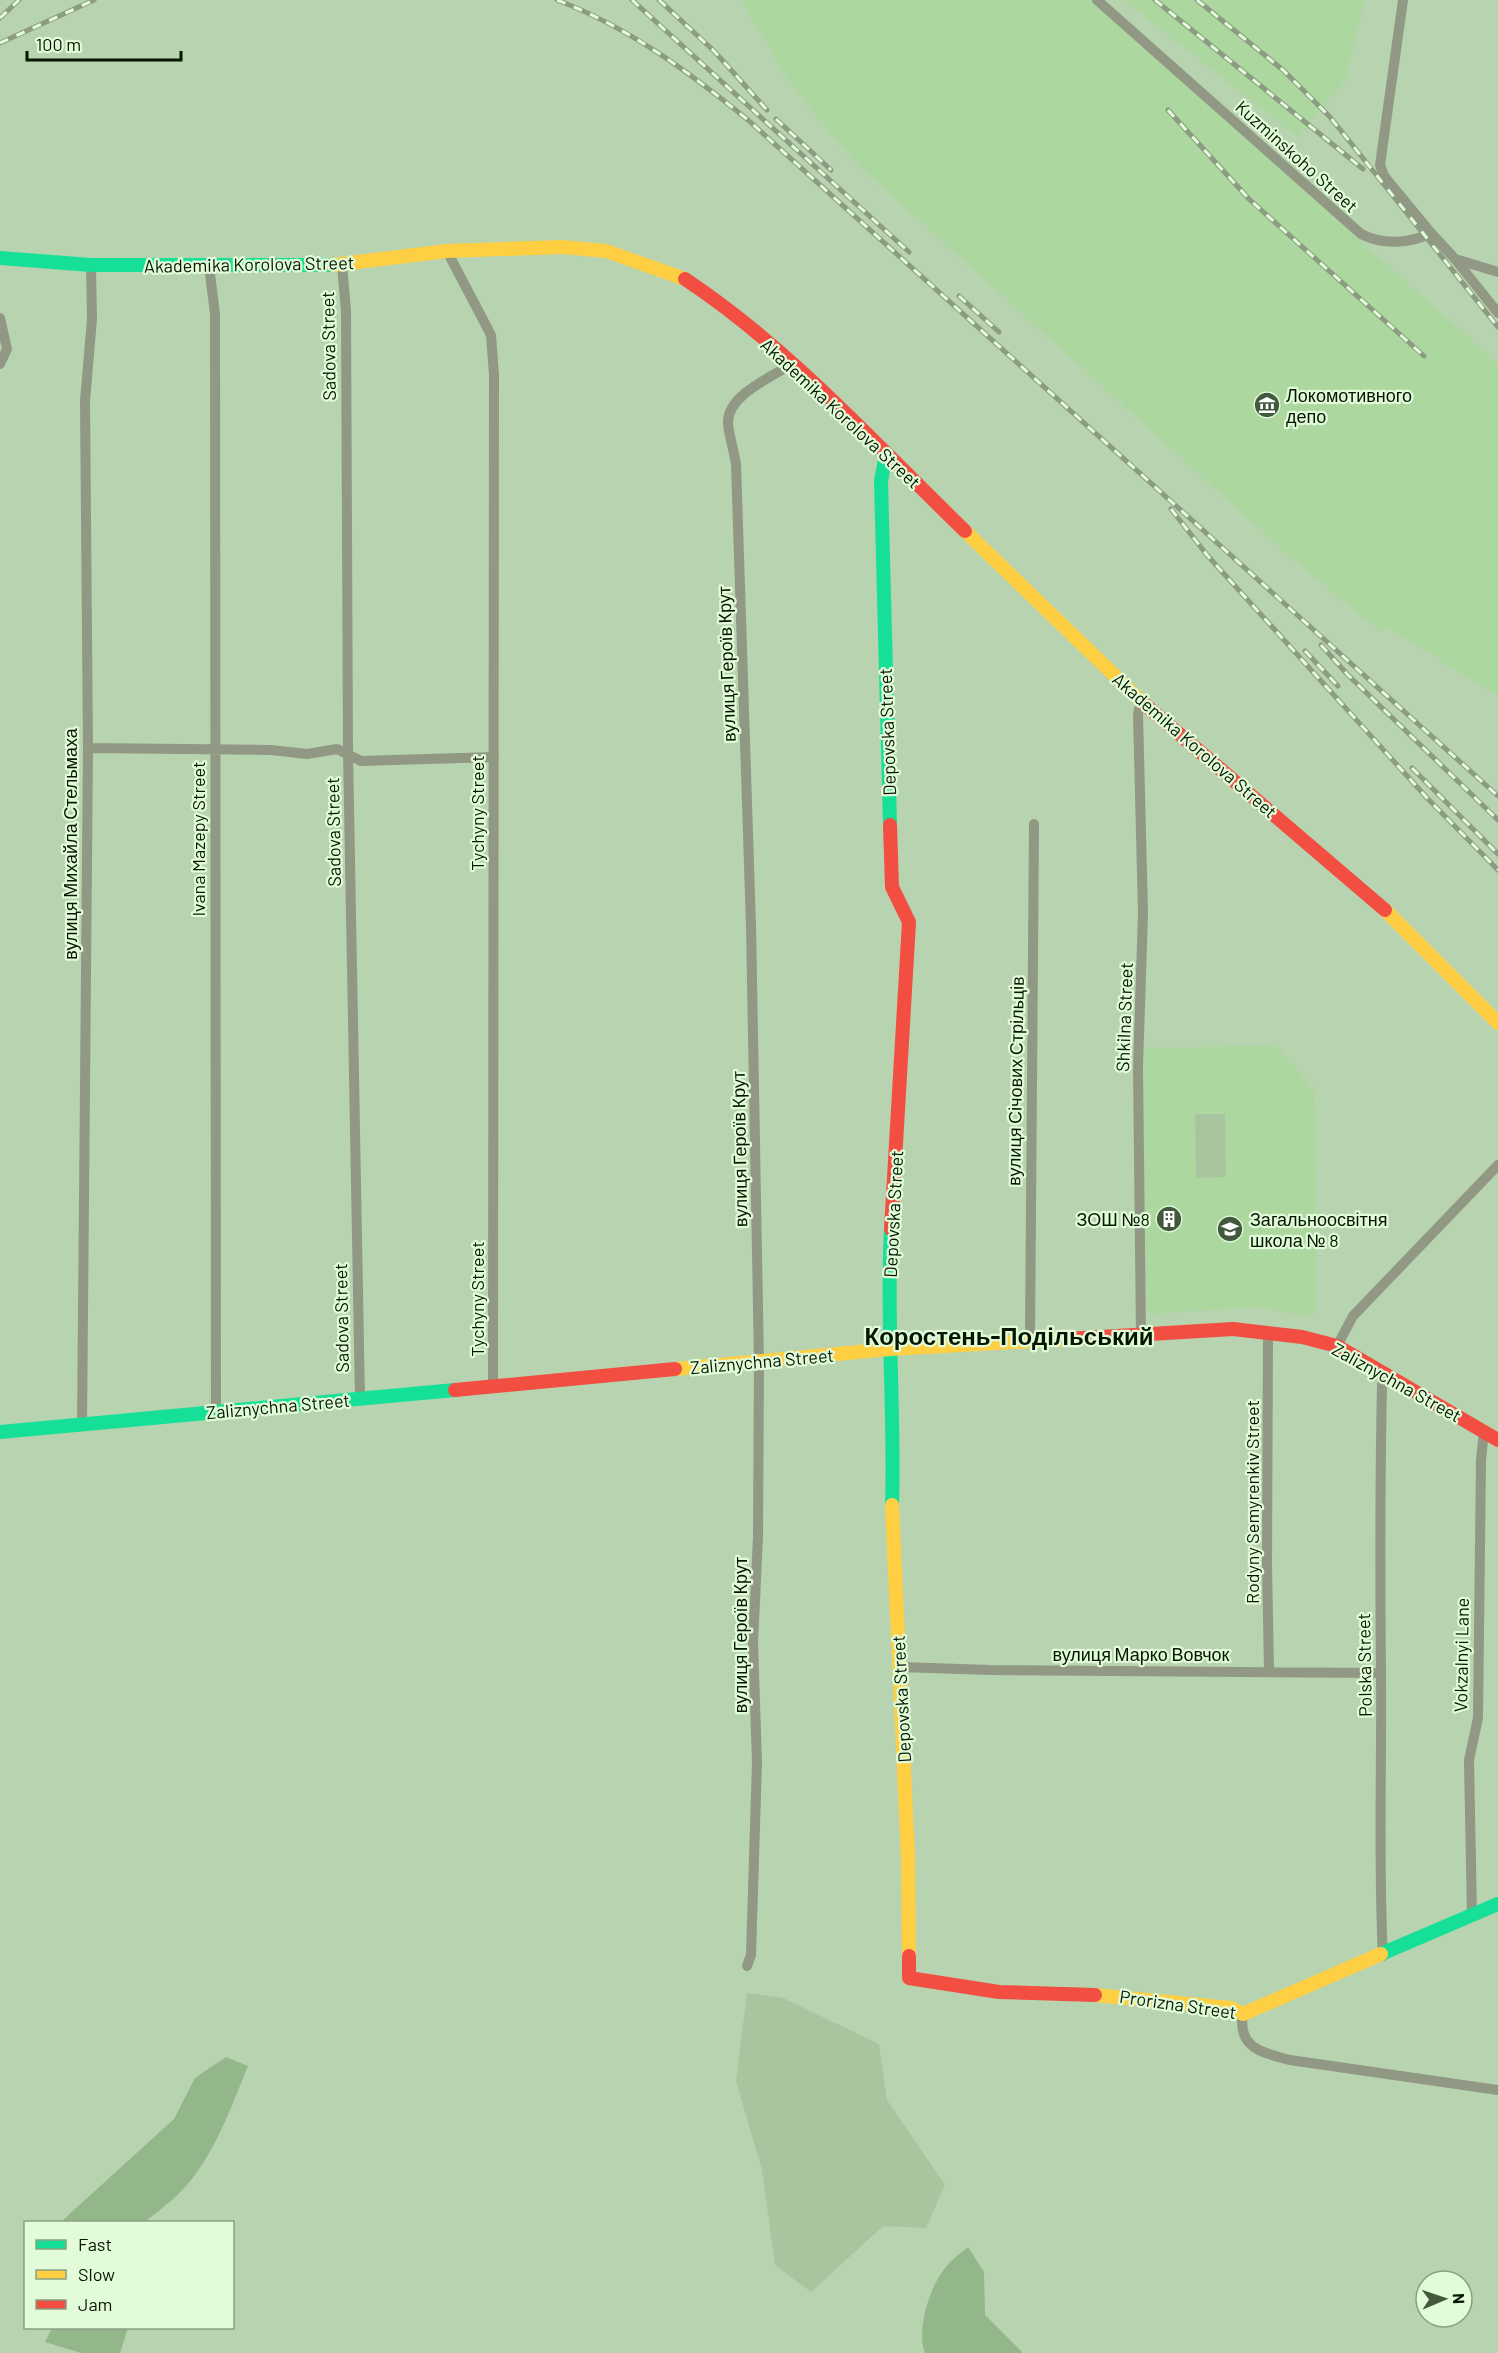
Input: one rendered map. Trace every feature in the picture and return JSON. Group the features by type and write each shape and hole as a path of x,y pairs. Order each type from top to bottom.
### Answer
{"street":[{"name":"Kuzminskoho Street","path":"1097,0 1361,234 1383,242 1424,237 1431,233"},
{"path":"1403,0 1380,165 1384,176 1455,259 1498,314"},
{"name":"Akademika Korolova Street","path":"0,258 91,265 342,265 447,251 562,247 606,251 685,279 731,311 792,364 1141,701 1383,908 1498,1023"},
{"name":"Tychyny Street","path":"447,251 491,335 494,375 493,1385"},
{"path":"1455,259 1498,272"},
{"name":"вулиця Михайла Стельмаха","path":"82,1425 88,748 85,401 92,319 91,265"},
{"name":"Sadova Street","path":"342,265 346,311 348,752 360,1399"},
{"name":"Ivana Mazepy Street","path":"209,266 215,314 216,1412"},
{"path":"0,318 7,349 0,364"},
{"name":"вулиця Героїв Крут","path":"747,1966 751,1955 757,1762 753,1643 758,1538 759,1362 751,926 738,512 736,464 728,422 731,408 739,399 792,364"},
{"name":"Depovska Street","path":"886,454 881,481 884,667 892,887 909,922 889,1269 894,1450 892,1523 900,1666 909,1978"},
{"name":"Shkilna Street","path":"1141,701 1138,714 1143,913 1138,1067 1141,1335"},
{"path":"88,748 307,754 337,750 348,752 361,761 494,757"},
{"name":"вулиця Січових Стрільців","path":"1030,1339 1035,824"},
{"path":"1336,1346 1353,1316 1498,1165"},
{"name":"Zaliznychna Street","path":"0,1432 890,1349 1030,1339 1233,1329 1302,1337 1336,1346 1498,1440"},
{"name":"Rodyny Semyrenkiv Street","path":"1268,1333 1269,1671"},
{"name":"Polska Street","path":"1383,1956 1379,1881 1381,1673 1378,1560 1382,1385 1386,1374"},
{"name":"Vokzalnyi Lane","path":"1472,1916 1469,1760 1478,1718 1481,1460 1484,1430"},
{"name":"вулиця Марко Вовчок","path":"900,1666 990,1670 1381,1673"},
{"name":"Prorizna Street","path":"909,1978 999,1992 1124,1996 1231,2008 1243,2014 1383,1956 1498,1904"},
{"path":"1243,2014 1241,2023 1245,2041 1257,2051 1290,2060 1498,2090"}],"shaded area":[{"path":"741,0 1091,0 1498,364 1498,696 1389,628 1381,632 1286,553 861,167 835,139 786,76"},
{"path":"1124,0 1364,0 1346,79 1298,137"},
{"name":"Загальноосвітня школа № 8","path":"1276,1046 1314,1090 1316,1306 1312,1317 1256,1307 1148,1314 1142,1152 1144,1048"},
{"path":"1195,1114 1225,1114 1226,1177 1196,1178"},
{"path":"747,1993 783,1998 879,2044 887,2100 945,2185 926,2228 883,2226 811,2292 775,2265 762,2170 736,2081"},
{"path":"226,2057 248,2066 215,2143 197,2172 182,2190 146,2221 64,2221 174,2119 195,2078"},
{"path":"968,2247 984,2272 985,2315 1023,2353 925,2353 923,2320 930,2296 946,2267"},
{"path":"52,2329 128,2329 120,2353 81,2353 45,2342"}],"railway":[{"path":"0,18 19,0"},
{"path":"0,43 94,0"},
{"path":"557,0 608,23 657,52 748,120 1498,796"},
{"path":"632,0 909,252"},
{"path":"659,0 714,51 767,110"},
{"path":"1155,0 1363,169"},
{"path":"1197,0 1283,70 1330,117 1498,327"},
{"path":"1168,110 1249,199 1424,356"},
{"path":"776,119 831,170"},
{"path":"959,296 999,332"},
{"path":"1171,509 1207,555 1428,799 1498,870"},
{"path":"1321,645 1348,675 1498,820"},
{"path":"1305,651 1338,686"},
{"path":"1412,768 1498,854"}],"traffic: fast":[{"path":"0,258 91,265 333,265"},
{"path":"886,454 881,481 890,825"},
{"path":"891,1229 889,1298 892,1505"},
{"path":"0,1432 455,1390"},
{"path":"1381,1954 1498,1904"}],"traffic: slow":[{"path":"333,265 447,251 562,247 606,251 685,279"},
{"path":"965,531 1143,703"},
{"path":"1385,910 1498,1023"},
{"path":"675,1369 890,1349 1067,1339"},
{"path":"892,1505 908,1857 909,1956"},
{"path":"1095,1995 1231,2008 1243,2014 1381,1954"}],"traffic: jam":[{"path":"685,279 723,306 796,366 965,531"},
{"path":"1143,703 1385,910"},
{"path":"890,825 892,887 909,922 891,1229"},
{"path":"1067,1339 1233,1329 1302,1337 1337,1346 1498,1440"},
{"path":"455,1390 675,1369"},
{"path":"909,1956 909,1978 999,1992 1095,1995"}],"place":[{"name":"Локомотивного депо","path":"1267,405"},
{"name":"ЗОШ №8","path":"1169,1219"},
{"name":"Загальноосвітня школа № 8","path":"1230,1229"}],"district":[{"name":"Коростень-Подільський","path":"1009,1335"}]}
